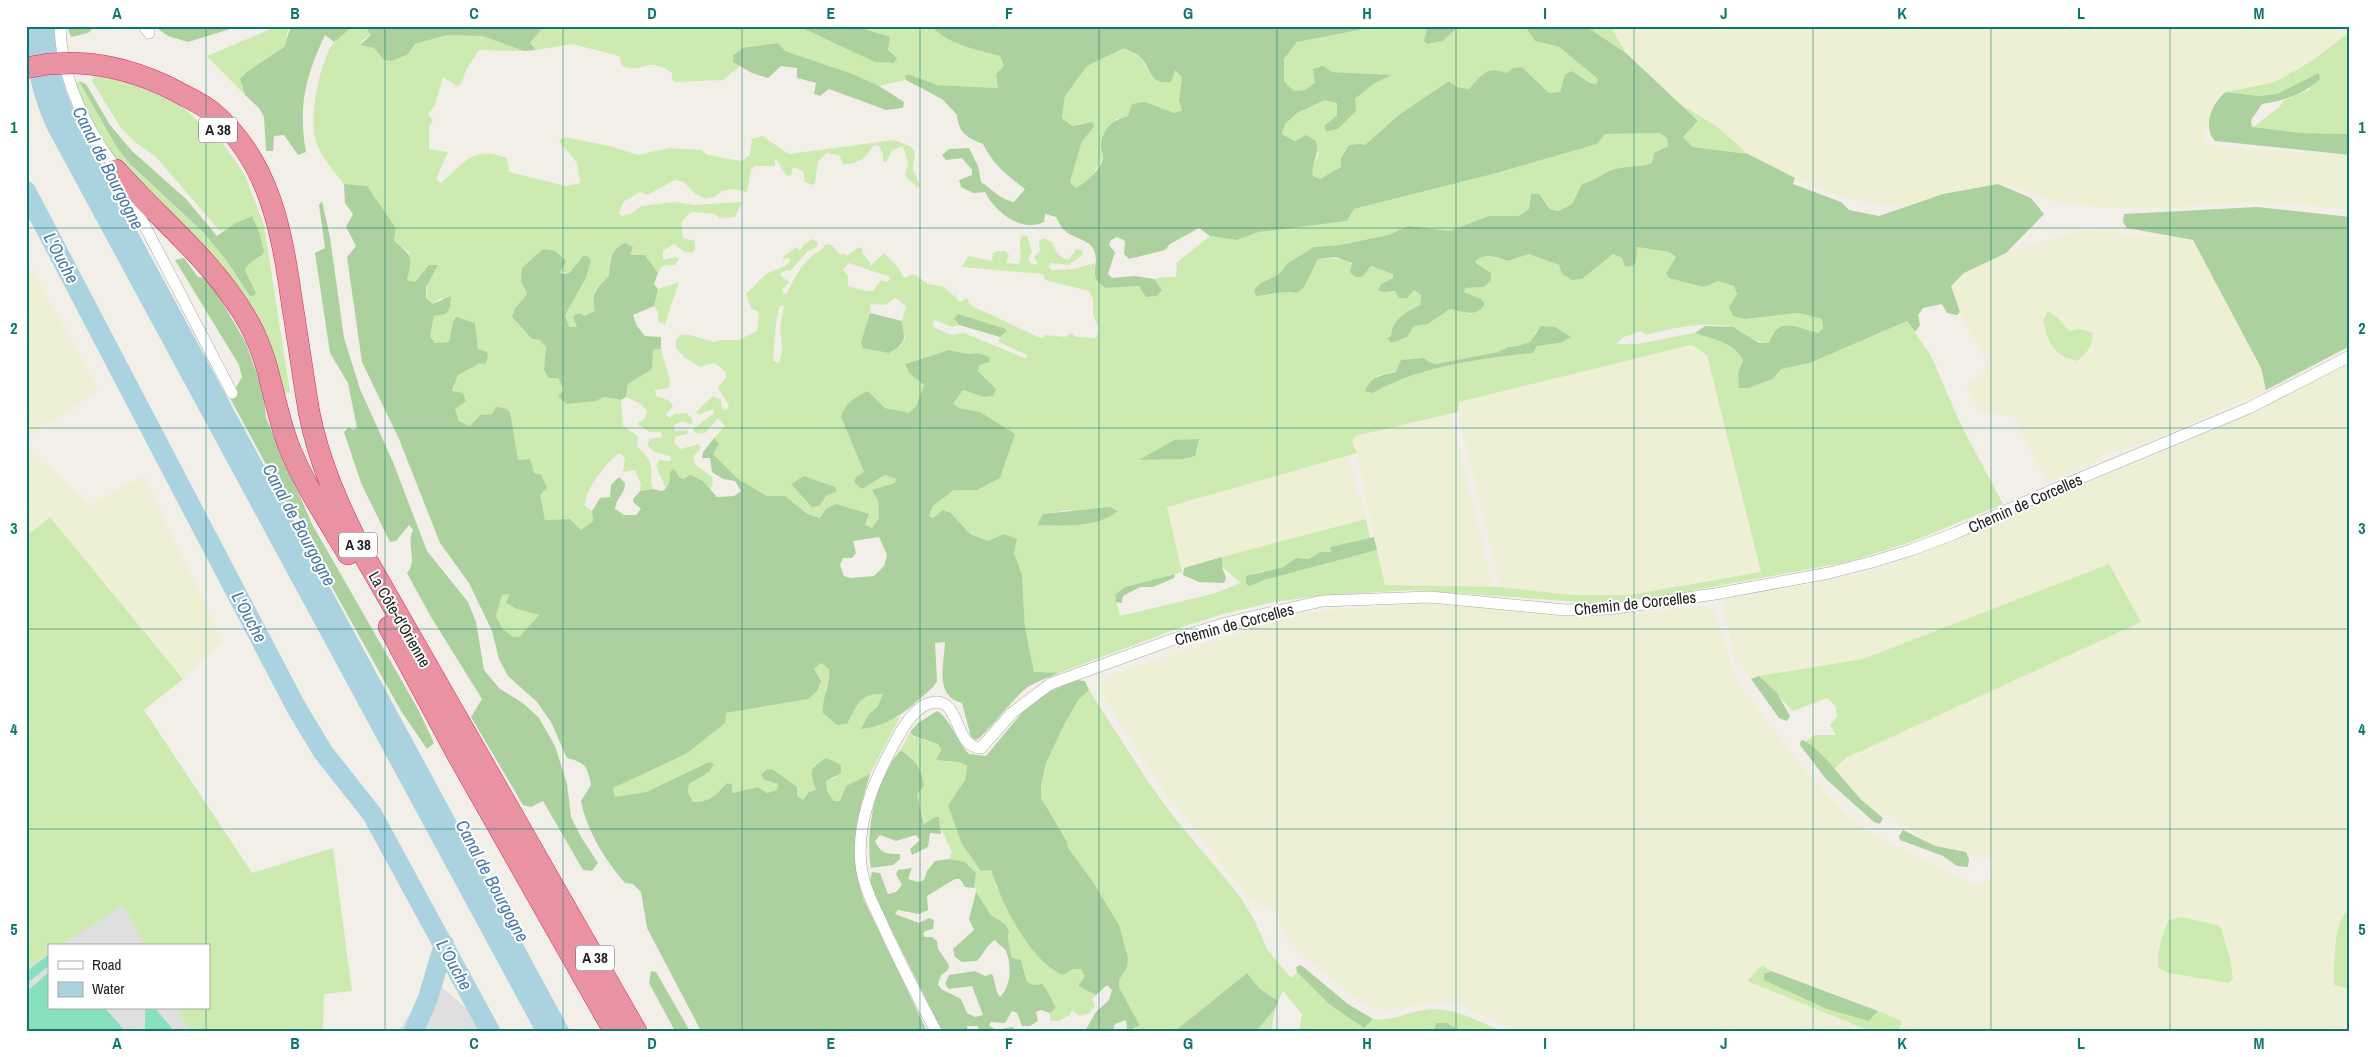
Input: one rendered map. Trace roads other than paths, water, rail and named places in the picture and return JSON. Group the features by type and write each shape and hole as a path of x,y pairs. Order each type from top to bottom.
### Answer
{"highway":[{"name":"La Côte-d'Orienne","path":"26,68 48,64 74,63 128,70 157,81 212,112 244,147 262,175 280,228 309,412 315,440 331,489 361,550 636,1031"},
{"name":"La Côte-d'Orienne","path":"174,90 203,114 222,135 244,164 260,198 274,249 297,407 306,449 324,500 366,584 456,752 614,1031"},
{"path":"116,170 207,265 242,312 264,356 282,425 298,467 366,584"},
{"path":"562,940 604,1031"}],"street":[{"path":"60,26 65,67 72,90 88,124 116,170 232,393"},
{"name":"Chemin de Corcelles","path":"936,1031 868,893 861,865 862,833 866,810 880,771 904,727 918,710 928,704 938,702 950,709 967,743 973,748 981,748 1012,713 1050,684 1208,629 1322,601 1430,597 1565,610 1609,609 1696,597 1838,571 1911,550 1956,533 2064,485 2249,408 2350,356"}],"water":[{"path":"26,26 54,26 62,80 83,131 570,1031 535,1031 47,129 37,102 28,67"}],"waterway":[{"name":"L'Ouche","path":"26,191 296,707 323,752 372,814 490,1031"},
{"path":"414,1031 428,998 444,944"}],"water label":[{"name":"Canal de Bourgogne","path":"108,168"},
{"name":"Canal de Bourgogne","path":"299,525"},
{"name":"Canal de Bourgogne","path":"492,881"}]}
